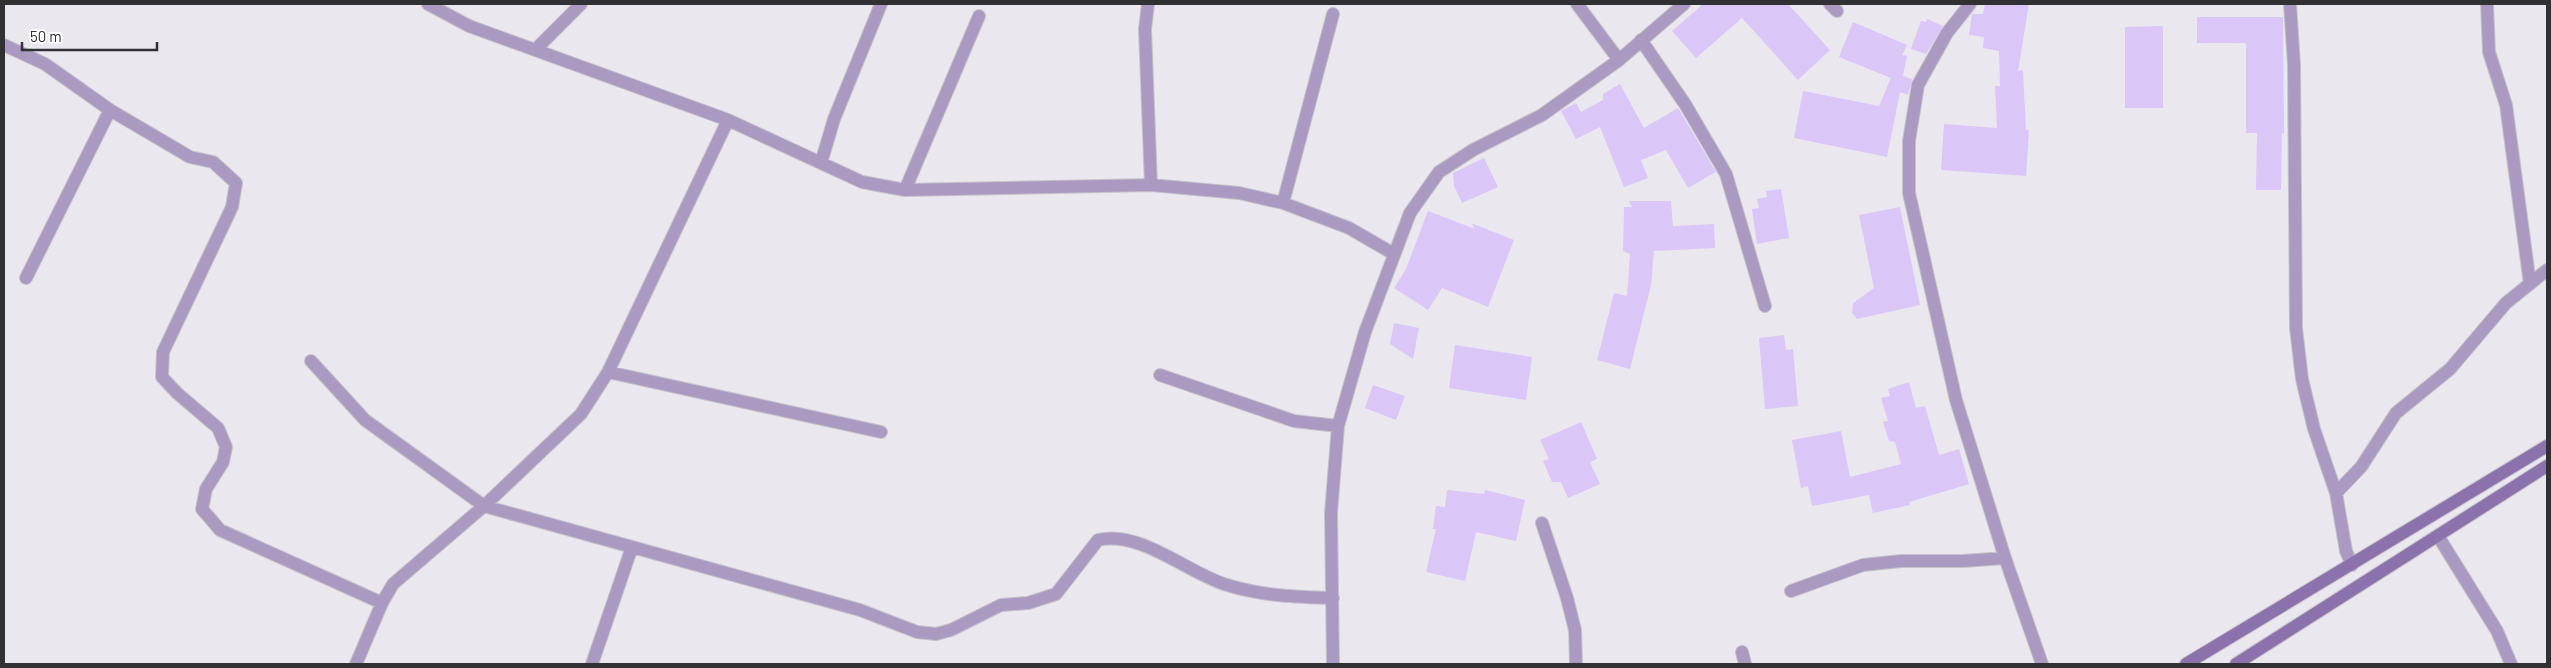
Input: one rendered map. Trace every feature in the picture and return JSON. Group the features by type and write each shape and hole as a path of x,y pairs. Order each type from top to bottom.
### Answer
{"main road":[{"path":"2186,664 2547,446"},
{"path":"2236,664 2547,466"}],"street":[{"path":"428,4 469,26 728,120 862,182 905,190 1151,185 1239,193 1283,203 1349,228 1394,254"},
{"path":"535,50 581,4"},
{"path":"821,163 834,119 881,4"},
{"path":"1148,4 1145,29 1151,185"},
{"path":"1576,4 1619,60"},
{"path":"1333,664 1331,513 1338,426 1365,332 1410,213 1439,172 1473,150 1542,115 1619,60 1684,4"},
{"path":"1970,4 1947,33 1918,85 1909,141 1909,193 1956,400 2005,558 2042,664"},
{"path":"2290,4 2294,65 2296,328 2302,379 2314,429 2336,493 2346,551 2352,565"},
{"path":"2487,4 2489,52 2506,105 2530,284"},
{"path":"1283,203 1333,14"},
{"path":"905,190 979,16"},
{"path":"1641,40 1684,104 1726,174 1766,306"},
{"path":"4,45 45,64 110,110 190,156 213,162 236,183 232,207 163,352 162,377 177,393 218,428 226,446 223,462 206,489 202,509 220,530 382,602"},
{"path":"26,278 110,110"},
{"path":"356,664 382,602 393,584 484,506 581,414 608,372 728,120"},
{"path":"2336,493 2361,466 2396,413 2450,369 2506,303 2547,270"},
{"path":"311,361 366,420 484,506 860,610 917,632 936,634 951,630 1001,605 1028,603 1056,594 1098,540 1108,537 1137,543 1225,585 1279,597 1333,598"},
{"path":"608,372 880,432"},
{"path":"1160,375 1294,420 1338,426"},
{"path":"1542,523 1567,598 1575,630 1576,664"},
{"path":"2438,536 2497,631 2511,664"},
{"path":"592,664 632,547"},
{"path":"1791,590 1863,565 1900,561 1963,561 2005,558"}],"building":[{"path":"1703,4 1788,4 1830,50 1798,80 1742,18 1696,58 1672,31"},
{"path":"1985,4 2029,4 2018,71 2023,70 2026,130 2029,130 2026,176 1941,170 1944,124 1997,128 1995,86 2000,86 1999,51 1983,48 1984,37 1969,35 1972,14 1983,14"},
{"path":"2197,17 2283,17 2284,133 2282,133 2281,190 2256,190 2257,133 2246,133 2246,43 2197,43"},
{"path":"1927,19 1943,26 1926,54 1911,49 1921,21 1926,22"},
{"path":"1853,22 1907,45 1902,55 1907,56 1903,76 1912,79 1908,95 1900,92 1887,157 1794,138 1803,91 1879,106 1891,78 1839,57"},
{"path":"2163,26 2163,108 2125,108 2125,27"},
{"path":"1620,84 1644,128 1678,108 1716,172 1688,188 1666,150 1641,160 1648,178 1624,187 1600,127 1576,139 1561,111 1576,103 1581,112 1603,100 1603,94"},
{"path":"1484,158 1498,187 1462,203 1454,186 1453,173"},
{"path":"1781,189 1789,238 1757,244 1752,209 1759,208 1757,199 1767,197 1766,191"},
{"path":"1629,201 1671,201 1673,226 1714,224 1715,248 1654,251 1651,285 1630,369 1597,360 1614,293 1627,296 1630,254 1623,251 1624,207 1632,207"},
{"path":"1900,207 1920,305 1857,319 1852,313 1853,303 1874,288 1859,215"},
{"path":"1428,211 1475,229 1471,223 1514,240 1488,307 1442,288 1428,310 1394,288 1406,269"},
{"path":"1394,323 1419,328 1413,359 1390,344"},
{"path":"1784,335 1786,350 1793,349 1798,406 1765,409 1759,338"},
{"path":"1455,345 1532,357 1526,400 1449,388"},
{"path":"1909,382 1916,408 1925,406 1939,455 1959,449 1969,484 1909,502 1910,505 1873,513 1869,495 1812,506 1808,486 1801,488 1792,440 1841,431 1850,477 1901,464 1895,442 1889,441 1883,422 1888,421 1881,398 1890,396 1888,389"},
{"path":"1373,385 1405,396 1396,420 1365,408"},
{"path":"1581,422 1597,459 1590,462 1600,484 1568,498 1561,482 1552,482 1543,461 1549,459 1540,440"},
{"path":"1447,490 1484,494 1485,490 1525,500 1516,541 1476,532 1465,581 1426,572 1436,529 1433,529 1436,506 1445,507"}]}
